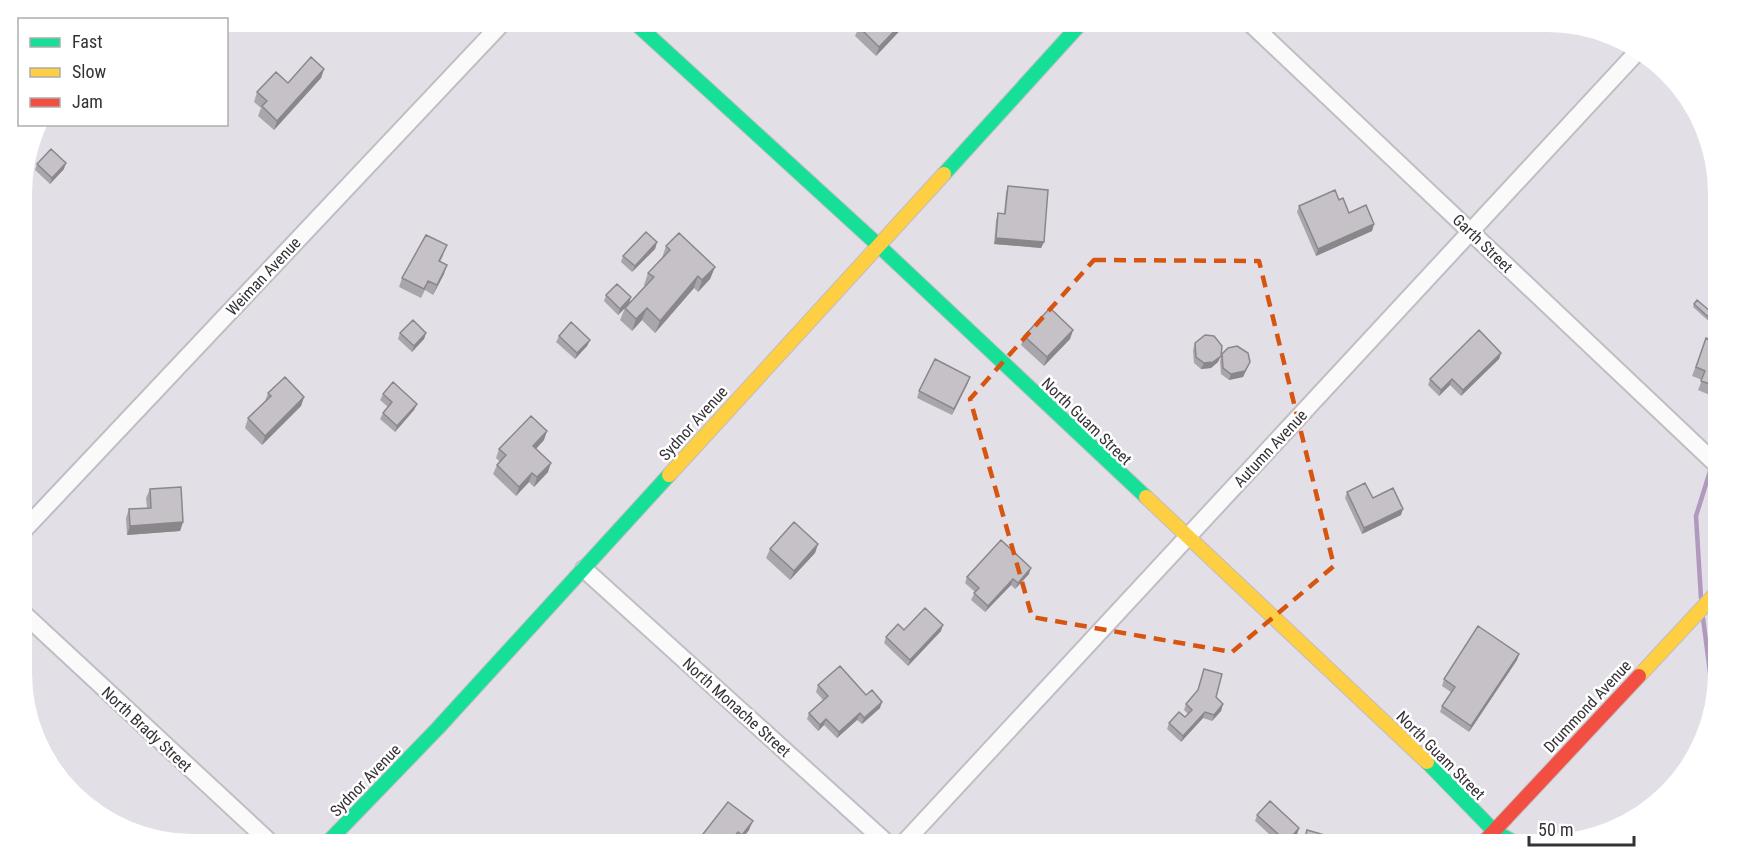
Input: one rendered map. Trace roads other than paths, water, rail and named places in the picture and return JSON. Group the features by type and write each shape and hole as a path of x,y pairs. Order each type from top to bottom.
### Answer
{"street":[{"name":"Sydnor Avenue","path":"336,834 438,728 1074,31"},
{"name":"Garth Street","path":"1259,31 1708,457"},
{"name":"Weiman Avenue","path":"32,521 494,32"},
{"name":"North Guam Street","path":"645,32 878,245 1186,538 1416,751 1499,834"},
{"name":"Autumn Avenue","path":"912,834 1633,57"},
{"name":"North Monache Street","path":"584,568 877,834"},
{"name":"Drummond Avenue","path":"1491,834 1708,602"},
{"name":"North Brady Street","path":"32,621 261,834"}],"waterway":[{"path":"1701,598 1696,516 1708,478"},
{"path":"1703,618 1708,657"}]}
